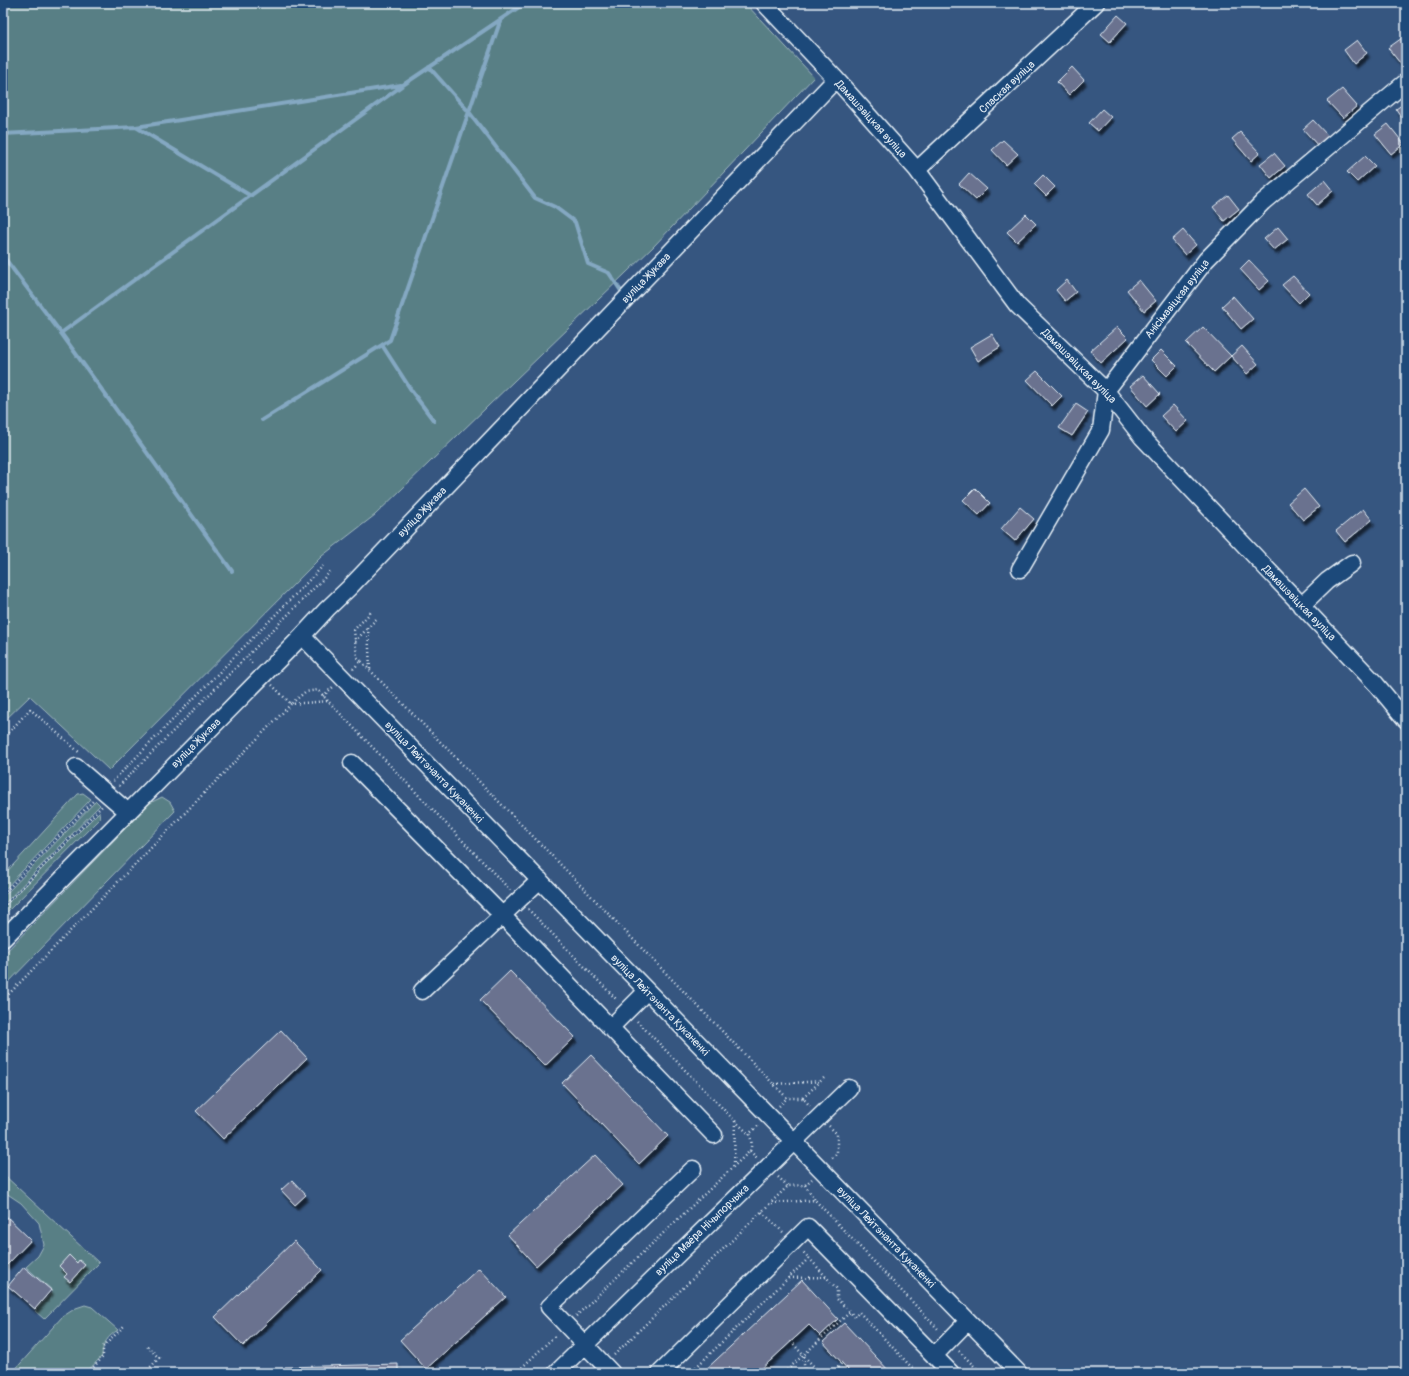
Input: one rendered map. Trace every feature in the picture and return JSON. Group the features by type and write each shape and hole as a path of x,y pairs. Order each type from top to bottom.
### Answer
{"street":[{"name":"Дамашэвіцкая вуліца","path":"764,3 836,79 917,170 1017,305 1106,391 1142,437 1376,684 1406,720"},
{"name":"Спаская вуліца","path":"917,170 1096,3"},
{"name":"вуліца Жукава","path":"3,939 302,636 836,79"},
{"name":"Анісімавіцкая вуліца","path":"1106,391 1206,260 1263,202 1406,82"},
{"path":"1020,569 1101,430 1106,391"},
{"path":"1301,606 1327,581 1352,563"},
{"name":"вуліца Лейтэнанта Куканенкі","path":"302,636 1019,1373"},
{"path":"80,761 106,793 128,812"},
{"path":"352,763 502,915 714,1135"},
{"path":"422,991 540,880"},
{"path":"610,1028 647,991"},
{"name":"вуліца Маёра Нічыпорчыка","path":"556,1373 850,1088"},
{"path":"608,1369 549,1307 693,1169"},
{"path":"660,1373 808,1227 951,1373"},
{"path":"934,1356 968,1321"}],"path":[{"path":"3,907 96,813 106,793 323,566"},
{"path":"3,894 246,657 331,571"},
{"path":"372,611 354,630 357,657 787,1098"},
{"path":"355,641 378,617"},
{"path":"368,628 370,670"},
{"path":"246,657 291,704"},
{"path":"324,696 361,661"},
{"path":"3,1000 291,704 305,692 318,690 519,900 749,1134 752,1140 750,1151 516,1373"},
{"path":"291,704 328,701"},
{"path":"3,739 30,709 80,761"},
{"path":"749,1134 787,1098 803,1098 825,1077"},
{"path":"773,1084 821,1081"},
{"path":"608,1369 788,1186 805,1185 837,1153 837,1134 803,1098"},
{"path":"734,1165 735,1121"},
{"path":"805,1185 816,1200 980,1373"},
{"path":"771,1203 816,1200"},
{"path":"809,1258 837,1289 837,1299 855,1317 860,1312 917,1373"},
{"path":"789,1278 826,1277"},
{"path":"784,1373 850,1312"},
{"path":"88,1373 103,1357 103,1347 125,1325"},
{"path":"791,1342 820,1373"},
{"path":"145,1373 159,1358 146,1345"},
{"path":"803,1355 805,1373"},
{"path":"832,1373 842,1363"}],"green space":[{"path":"3,3 745,3 814,77 654,246 375,515 322,556 109,770 30,696 3,722"},
{"path":"83,793 91,799 3,891 3,876 78,794"},
{"path":"162,797 170,802 175,811 3,988 3,955 150,803"},
{"path":"96,801 100,805 3,905 3,897"},
{"path":"99,812 100,818 3,916 3,908"},
{"path":"3,1174 99,1263 44,1319 35,1311 53,1291 26,1267 38,1256 44,1245 39,1223 21,1203 3,1191"},
{"path":"85,1305 92,1307 118,1330 106,1341 102,1356 86,1373 12,1373 62,1317 76,1308"}],"building":[{"path":"1118,15 1127,23 1110,42 1101,34"},
{"path":"1402,38 1406,43 1406,66 1404,68 1388,48"},
{"path":"1357,40 1367,53 1354,64 1344,50"},
{"path":"1072,67 1084,80 1069,95 1057,82"},
{"path":"1342,89 1357,106 1343,118 1327,101"},
{"path":"1406,102 1406,124 1396,109"},
{"path":"1102,109 1111,117 1098,131 1089,123"},
{"path":"1313,120 1329,137 1318,146 1303,129"},
{"path":"1388,124 1404,144 1391,154 1375,134"},
{"path":"1240,132 1260,153 1251,161 1232,139"},
{"path":"1003,140 1018,154 1006,165 992,150"},
{"path":"1274,153 1285,166 1271,178 1260,164"},
{"path":"1365,156 1375,166 1357,182 1347,172"},
{"path":"969,173 987,189 976,200 959,184"},
{"path":"1043,175 1055,187 1046,196 1034,184"},
{"path":"1324,180 1333,191 1317,205 1308,194"},
{"path":"1228,195 1239,209 1224,221 1213,207"},
{"path":"1026,214 1036,224 1017,242 1007,232"},
{"path":"1278,227 1288,239 1274,250 1264,239"},
{"path":"1183,230 1196,245 1185,255 1172,240"},
{"path":"1249,260 1269,281 1259,290 1240,269"},
{"path":"1293,276 1309,293 1299,303 1282,285"},
{"path":"1067,280 1076,292 1065,301 1056,290"},
{"path":"1139,280 1156,301 1144,311 1127,290"},
{"path":"1233,296 1253,319 1241,329 1222,306"},
{"path":"1117,327 1128,338 1101,363 1090,351"},
{"path":"1203,327 1231,356 1214,372 1186,343"},
{"path":"992,334 1000,347 978,361 970,347"},
{"path":"1242,346 1258,364 1247,374 1231,356"},
{"path":"1161,350 1177,366 1167,376 1151,360"},
{"path":"1037,371 1062,396 1052,406 1027,380"},
{"path":"1143,375 1160,394 1147,406 1130,386"},
{"path":"1076,404 1088,412 1072,436 1059,428"},
{"path":"1173,405 1188,421 1176,432 1161,416"},
{"path":"975,488 990,503 979,515 963,500"},
{"path":"1304,489 1319,507 1303,520 1288,503"},
{"path":"1020,507 1034,519 1015,541 1001,529"},
{"path":"1363,509 1372,520 1345,542 1336,531"},
{"path":"510,971 575,1037 545,1066 480,1000"},
{"path":"281,1030 307,1058 223,1139 196,1111"},
{"path":"591,1055 668,1136 639,1164 562,1083"},
{"path":"595,1155 623,1185 536,1266 508,1235"},
{"path":"292,1180 306,1195 295,1205 281,1190"},
{"path":"3,1213 31,1240 7,1265 3,1261"},
{"path":"294,1241 322,1270 243,1346 215,1317"},
{"path":"69,1255 77,1263 79,1260 85,1265 70,1282 64,1277 67,1274 59,1266"},
{"path":"24,1267 51,1290 35,1309 8,1286"},
{"path":"479,1268 506,1297 426,1369 400,1340"},
{"path":"802,1280 838,1319 820,1336 809,1325 757,1373 702,1373"},
{"path":"844,1323 891,1373 851,1373 823,1342"},
{"path":"398,1364 398,1373 286,1373 285,1367"}],"waterway":[{"path":"61,333 403,85 525,3"},
{"path":"262,420 390,340 501,19"},
{"path":"429,67 469,112 535,198 555,207 575,222 588,264 609,273 621,291"},
{"path":"3,134 136,127 401,85"},
{"path":"136,127 251,196"},
{"path":"3,256 61,333 232,571"},
{"path":"382,345 413,393 434,421"}]}
